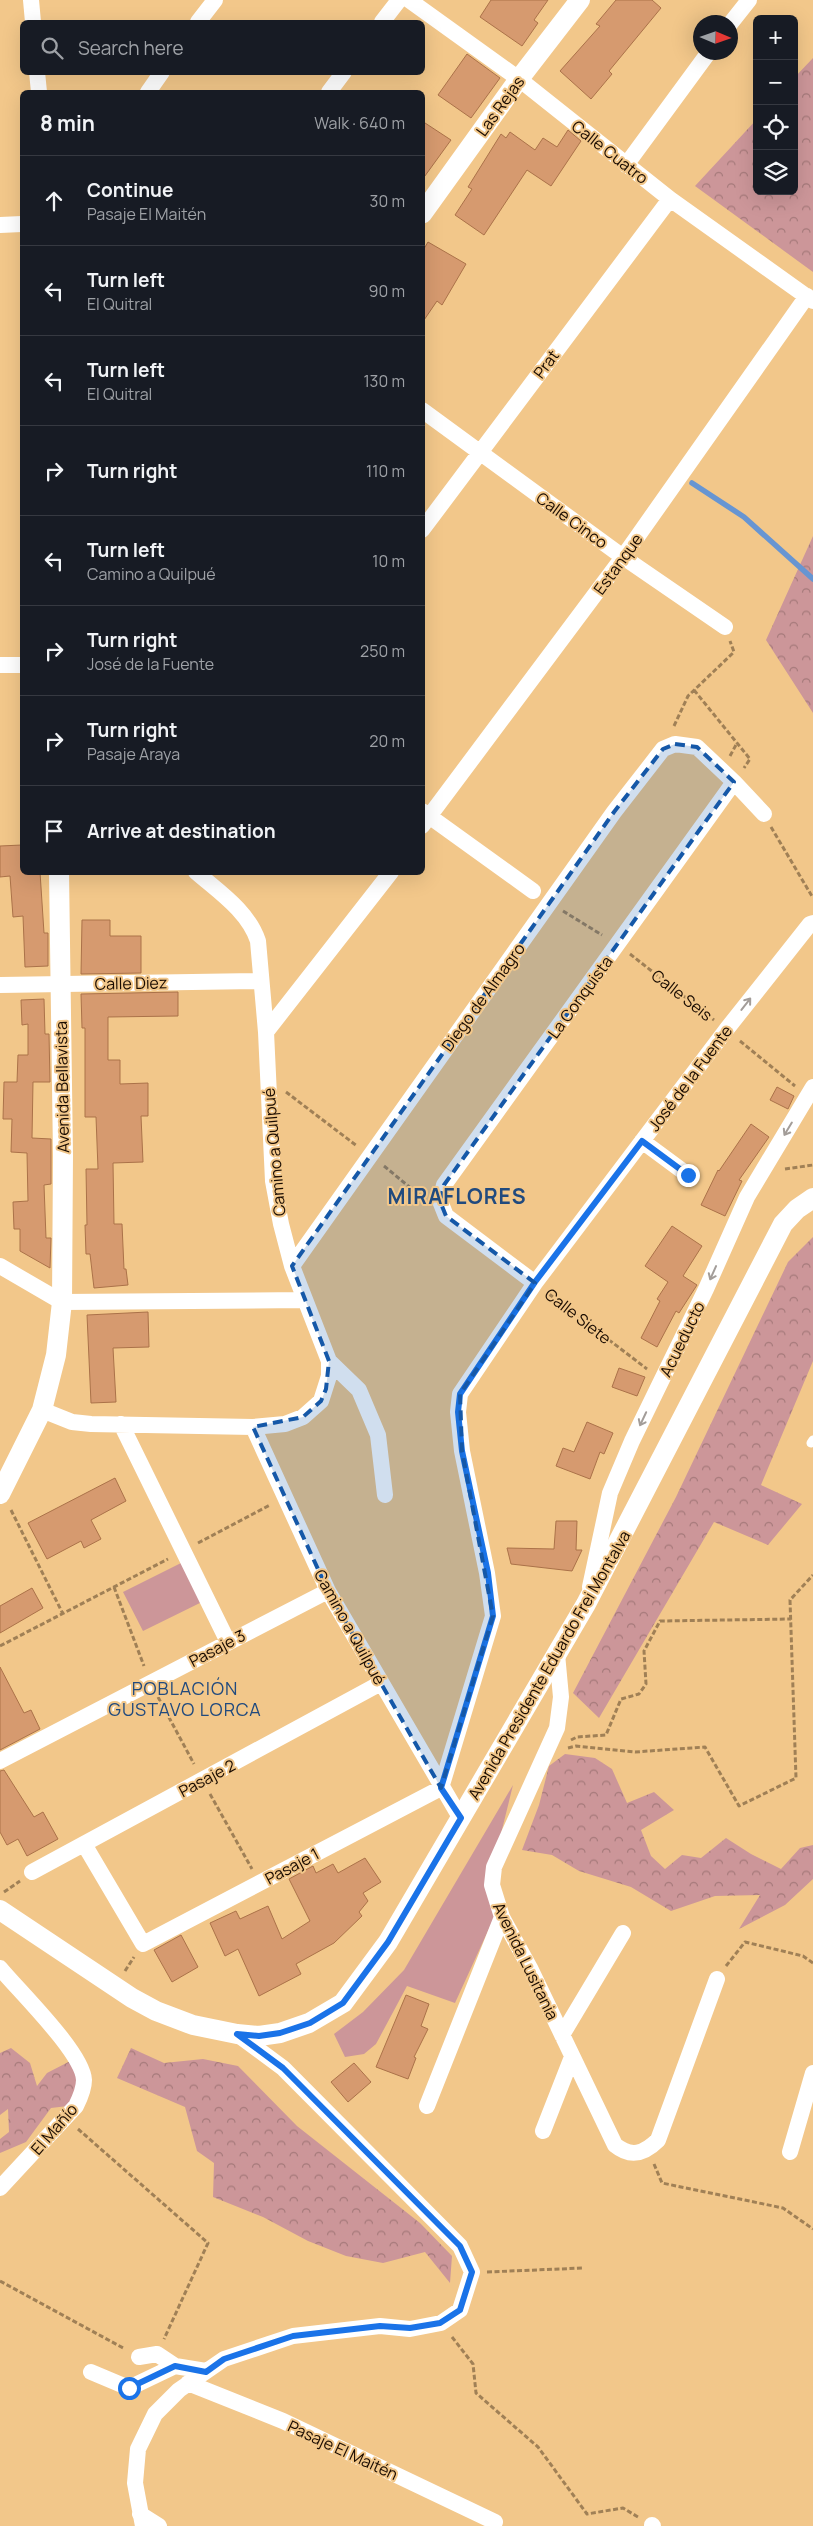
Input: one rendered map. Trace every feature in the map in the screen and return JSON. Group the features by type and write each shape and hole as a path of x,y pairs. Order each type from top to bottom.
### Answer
{"street":[{"path":"31,0 33,20"},
{"path":"200,20 215,0"},
{"path":"384,20 399,0"},
{"name":"Calle Cuatro","path":"409,0 519,79 670,199 810,299"},
{"name":"Las Rejas","path":"425,210 519,79 580,0"},
{"path":"737,15 749,0"},
{"path":"626,165 703,60"},
{"path":"37,75 39,90"},
{"path":"149,90 160,75"},
{"path":"330,90 342,75"},
{"name":"Prat","path":"425,526 670,199"},
{"path":"0,225 20,224"},
{"name":"Estanque","path":"425,818 623,557 810,299"},
{"name":"Calle Cinco","path":"425,412 623,557 725,627"},
{"path":"0,665 20,664"},
{"path":"663,749 675,744 697,747 764,814"},
{"name":"Diego de Almagro","path":"292,1266 614,812 663,749"},
{"name":"La Conquista","path":"446,1216 440,1201 444,1185 734,782"},
{"path":"425,818 533,891"},
{"name":"Avenida Bellavista","path":"59,875 62,1302"},
{"name":"Camino a Quilpué","path":"42,1410 72,1422 253,1427 285,1424 303,1417 313,1410 326,1389 329,1361 292,1266 281,1224 273,1181 266,1032 258,941 255,930 233,904 199,875"},
{"path":"266,1032 389,875"},
{"name":"José de la Fuente","path":"441,1788 493,1616 488,1573 462,1451 458,1412 460,1394 535,1282 726,1030 812,923"},
{"name":"Calle Diez","path":"0,985 262,981"},
{"name":"Acueducto","path":"586,1604 610,1494 747,1197 810,1092"},
{"path":"642,1141 688,1175"},
{"name":"Avenida Presidente Eduardo Frei Montalva","path":"0,1910 114,1987 156,2011 193,2026 259,2036 280,2033 310,2023 343,2003 388,1942 586,1604 783,1224 798,1209 813,1198"},
{"name":"Calle Siete","path":"446,1216 535,1282"},
{"path":"0,1266 62,1302 304,1300"},
{"path":"1,1493 42,1410 56,1356 62,1302"},
{"path":"329,1361 359,1390 367,1408 378,1435 385,1496"},
{"path":"121,1424 228,1642"},
{"name":"Camino a Quilpué","path":"253,1427 283,1498 328,1591 441,1788 461,1818"},
{"name":"Pasaje 3","path":"0,1761 328,1591"},
{"name":"Avenida Lusitania","path":"557,1654 561,1697 557,1728 548,1752 494,1867 492,1885 502,1917 562,2035 614,2145 622,2151 632,2154 647,2150"},
{"name":"Pasaje 2","path":"32,1872 381,1683"},
{"name":"Pasaje 1","path":"143,1944 441,1788"},
{"path":"84,1844 143,1944"},
{"path":"427,2106 502,1917"},
{"path":"562,2035 623,1933"},
{"name":"El Mañío","path":"0,1968 71,2050 80,2066 84,2080 81,2096 76,2106 0,2188"},
{"path":"647,2150 658,2140 717,1979"},
{"path":"159,2526 141,2520 135,2483 138,2449 155,2414 188,2383 224,2359 293,2336 380,2326 410,2328 440,2323 460,2310 472,2272 460,2246 283,2068 237,2034"},
{"path":"543,2131 572,2057"},
{"path":"790,2152 813,2073"},
{"path":"139,2356 157,2354 175,2366 206,2372"},
{"path":"91,2372 129,2388 175,2366"},
{"name":"Pasaje El Maitén","path":"188,2383 283,2421 495,2522"}],"path":[{"path":"663,749 688,696 734,652 725,627"},
{"path":"694,690 750,759 734,782"},
{"path":"764,814 813,898"},
{"name":"Calle Seis","path":"550,903 618,945 726,1030 810,1092"},
{"path":"762,1172 813,1165"},
{"name":"Calle Siete","path":"535,1282 661,1380"},
{"path":"1,1493 64,1614"},
{"path":"0,1646 283,1498"},
{"path":"548,1752 576,1746 635,1752 705,1747 739,1806 796,1778 790,1600 813,1575"},
{"path":"114,1587 151,1684 259,1883"},
{"path":"548,1752 577,1737 606,1735 621,1699 639,1694 646,1684 644,1650 660,1621 791,1619"},
{"path":"0,1895 32,1872"},
{"path":"717,1979 745,1942 803,1956 813,1963"},
{"path":"114,1987 143,1944"},
{"path":"54,2131 74,2126 208,2243 157,2354"},
{"path":"647,2150 662,2183 783,2208 813,2228"},
{"path":"472,2272 515,2272 583,2268"},
{"path":"0,2281 139,2356"},
{"path":"440,2323 474,2364 476,2393 538,2447 587,2514 623,2508 653,2526"}],"highlighted area":[{"path":"675,744 697,747 734,782 444,1185 440,1201 446,1216 535,1283 460,1394 462,1451 493,1616 441,1788 328,1591 253,1427 303,1417 321,1401 326,1389 329,1361 292,1266 614,812 663,749"}],"green space":[{"path":"813,58 813,272 695,186 753,123 753,195 798,195 798,74"},
{"path":"813,536 813,713 766,640"},
{"path":"813,1237 813,1361 761,1485 802,1504 768,1545 714,1522 599,1718 573,1693 676,1497 788,1262"},
{"path":"185,1561 204,1601 143,1631 123,1592"},
{"path":"565,1754 595,1758 612,1769 627,1803 654,1792 674,1810 641,1830 651,1856 665,1869 682,1855 701,1858 726,1838 751,1854 781,1869 800,1848 813,1845 813,1879 785,1905 739,1929 760,1895 715,1896 671,1911 631,1887 579,1871 552,1855 522,1850 539,1805 549,1766"},
{"path":"513,1785 492,1870 498,1909 455,2003 407,1986 376,2044 364,2054 345,2057 334,2034 363,2012 404,1970"},
{"path":"11,2048 30,2063 37,2086 47,2073 80,2056 84,2088 68,2106 51,2108 26,2142 0,2153 0,2139 9,2132 8,2109 0,2115 0,2053"},
{"path":"131,2048 164,2063 203,2059 238,2066 297,2126 420,2223 452,2256 450,2283 425,2252 383,2263 346,2256 308,2241 263,2217 213,2197 214,2163 197,2151 185,2107 117,2078"}],"building":[{"path":"491,0 548,0 534,20 538,23 522,46 480,17"},
{"path":"616,0 652,0 661,8 609,71 612,74 591,99 560,71 600,26 596,24"},
{"path":"467,54 500,78 471,118 438,95"},
{"path":"425,123 451,140 425,176"},
{"path":"568,130 581,141 551,186 527,170 484,235 455,215 472,189 468,187 501,134 506,138 510,132 535,150 543,138 557,147"},
{"path":"428,242 466,264 442,305 437,301 425,319 425,247"},
{"path":"20,845 20,875 40,875 44,933 48,933 48,966 25,967 23,916 13,917 10,876 0,877 0,846"},
{"path":"82,920 110,920 110,936 141,936 141,973 81,974"},
{"path":"178,992 178,1016 108,1017 108,1060 120,1060 120,1084 148,1083 148,1116 141,1116 143,1162 113,1163 114,1224 122,1224 124,1269 126,1269 128,1285 94,1288 90,1254 86,1254 85,1225 87,1225 86,1169 98,1169 96,1117 85,1117 85,1028 82,1028 81,994"},
{"path":"44,999 45,1034 49,1034 50,1082 33,1082 32,1138 51,1139 51,1184 44,1185 46,1238 51,1238 50,1268 20,1251 20,1229 14,1229 13,1202 28,1201 27,1153 11,1152 12,1119 3,1119 4,1082 17,1082 18,1055 28,1055 28,1024 22,1025 21,1000"},
{"path":"777,1087 794,1096 788,1109 770,1100"},
{"path":"751,1124 769,1137 739,1180 742,1181 725,1216 701,1205 718,1170"},
{"path":"672,1226 702,1246 683,1276 697,1285 679,1313 676,1311 657,1347 641,1338 660,1301 657,1299 668,1282 645,1266"},
{"path":"148,1312 149,1347 113,1348 116,1402 91,1403 87,1315"},
{"path":"619,1368 645,1377 637,1396 612,1387"},
{"path":"587,1422 613,1433 604,1454 600,1452 590,1479 556,1466 563,1448 574,1452"},
{"path":"115,1478 126,1501 91,1520 101,1539 84,1548 81,1541 47,1559 28,1523"},
{"path":"556,1521 577,1521 576,1550 582,1550 572,1571 511,1564 507,1548 554,1549"},
{"path":"32,1588 43,1608 0,1633 0,1606"},
{"path":"0,1667 24,1713 31,1710 40,1729 0,1750"},
{"path":"4,1770 34,1817 43,1812 58,1839 27,1856 18,1839 7,1845 0,1832 0,1771"},
{"path":"365,1858 381,1882 363,1893 368,1901 359,1912 362,1916 334,1943 296,1964 301,1974 259,1996 238,1949 225,1956 210,1923 236,1911 240,1919 268,1906 282,1939 310,1921 289,1879 313,1866 316,1873 333,1864 338,1873"},
{"path":"181,1935 198,1967 172,1982 154,1950"},
{"path":"406,1995 429,2004 421,2026 428,2029 414,2057 416,2058 408,2079 376,2067"},
{"path":"354,2063 371,2082 348,2102 331,2082"}],"waterway":[{"path":"692,483 744,517 813,579"}],"district":[{"name":"MIRAFLORES","path":"457,1196"},
{"name":"POBLACIÓN GUSTAVO LORCA","path":"185,1698"}],"route":[{"path":"129,2388 175,2366 206,2372 224,2359 293,2336 380,2326 410,2328 440,2323 460,2310 472,2272 460,2246 283,2068 237,2034 259,2036 280,2033 310,2023 343,2003 388,1942 461,1818 441,1788 491,1628 493,1604 462,1451 458,1412 460,1394 471,1374 535,1282 642,1141 688,1175"}]}
